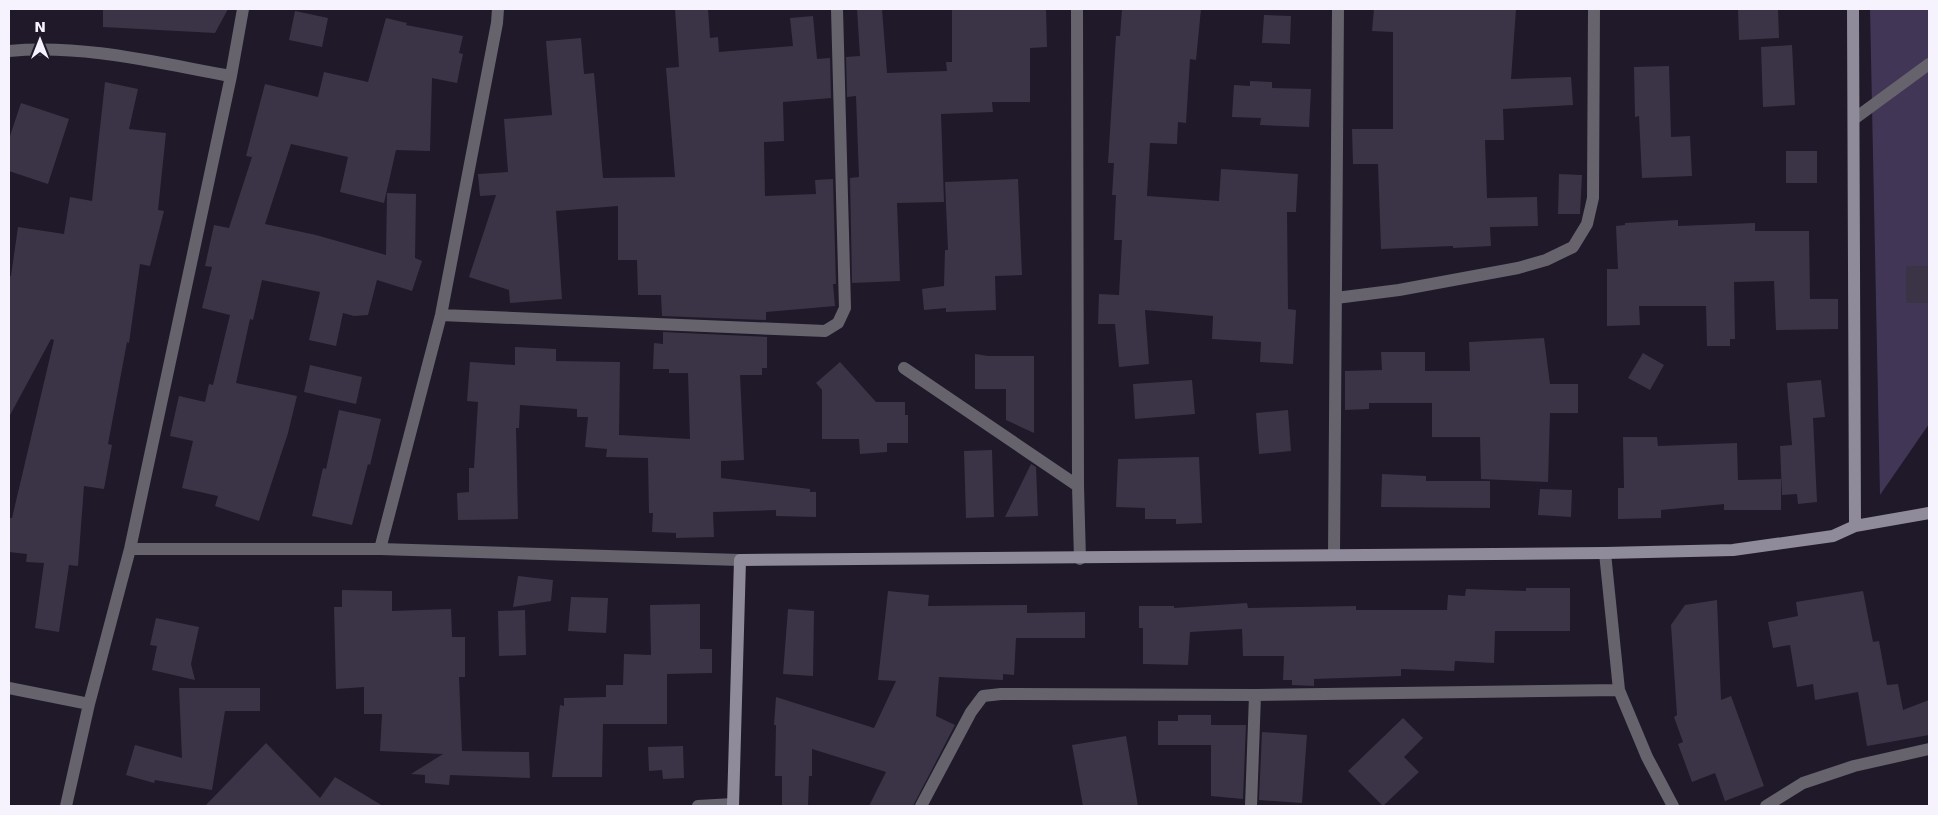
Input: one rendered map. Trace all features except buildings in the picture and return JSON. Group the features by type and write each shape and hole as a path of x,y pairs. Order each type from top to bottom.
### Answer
{"street":[{"path":"66,806 89,704 130,549 231,76 243,9"},
{"path":"380,549 441,314 497,24 498,9"},
{"path":"441,314 825,331 838,323 845,308 838,9"},
{"path":"1077,9 1078,486 1080,558"},
{"path":"1334,555 1338,9"},
{"path":"1336,298 1399,290 1518,268 1546,260 1573,247 1587,224 1592,198 1594,9"},
{"path":"1853,9 1856,526"},
{"path":"9,51 32,49 90,50 231,76"},
{"path":"1854,119 1929,64"},
{"path":"904,368 1078,486"},
{"path":"130,549 380,549 740,560 1606,553 1733,550 1833,536 1856,526 1929,514"},
{"path":"1606,553 1619,690 1647,756 1673,806"},
{"path":"698,806 733,805 740,560"},
{"path":"9,688 89,704"},
{"path":"921,806 971,712 983,696 1001,694 1255,695 1619,690"},
{"path":"1251,806 1255,695"},
{"path":"1766,806 1803,783 1854,766 1929,748"}],"shaded area":[{"path":"1870,9 1929,9 1929,424 1880,495"}]}
